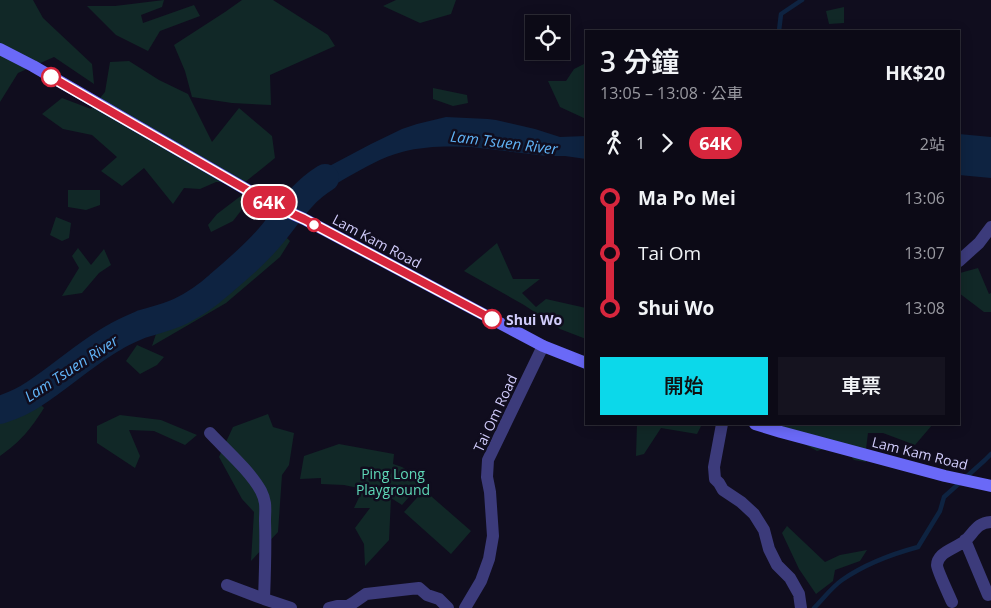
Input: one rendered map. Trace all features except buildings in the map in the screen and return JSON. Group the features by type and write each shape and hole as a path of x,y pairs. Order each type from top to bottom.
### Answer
{"main road":[{"name":"Lam Kam Road","path":"0,49 275,206 304,219 543,346 585,363"},
{"name":"Lam Kam Road","path":"758,425 945,476 988,485"}],"street":[{"path":"960,260 979,243 991,227"},
{"name":"Tai Om Road","path":"465,608 482,581 494,536 487,477 488,460 543,346"},
{"path":"722,425 714,467 715,479 724,490 754,514 764,530 769,549 777,565 790,578 800,594 801,608"},
{"path":"210,433 254,479 266,504 264,599"},
{"path":"952,602 938,572 938,559 942,554 965,540 976,527 991,522"},
{"path":"965,540 988,595"},
{"path":"227,585 292,608"},
{"path":"329,608 348,606 366,594 419,588 427,595 439,599 448,608"}],"green space":[{"path":"0,0 33,0 43,18 92,64 94,84 54,57 18,73 0,102"},
{"path":"164,0 162,7 141,15 143,23 194,5 200,16 160,31 148,51 116,35 87,6 115,6"},
{"path":"242,0 273,0 328,35 335,46 270,75 271,105 232,103 192,97 185,71 174,45"},
{"path":"396,0 456,0 451,14 420,23 383,6"},
{"path":"844,7 844,23 829,24 826,11"},
{"path":"129,61 159,80 188,94 212,142 239,108 272,136 275,158 244,183 216,182 200,189 184,188 173,204 144,168 122,186 101,171 117,157 92,135 63,129 42,114 62,98 91,109 105,92 110,62"},
{"path":"585,64 585,119 560,107 548,81 566,81 574,69"},
{"path":"433,88 467,95 468,103 453,106 433,99"},
{"path":"68,190 100,190 100,205 86,210 68,207"},
{"path":"242,195 248,198 233,221 211,232 208,225 217,214"},
{"path":"56,217 71,223 69,238 62,241 50,235"},
{"path":"283,234 290,241 280,257 226,303 152,346 157,331 188,319"},
{"path":"497,243 513,279 540,279 522,293 536,307 546,299 585,308 585,339 560,329 524,305 464,271"},
{"path":"78,248 91,265 104,249 111,265 99,273 82,293 62,296 79,268 72,256"},
{"path":"978,268 989,294 991,293 991,312 984,312 960,294 960,273"},
{"path":"137,345 164,357 157,365 140,374 126,361"},
{"path":"36,400 44,408 25,435 0,456 0,418 9,411"},
{"path":"268,414 273,427 294,433 289,465 282,475 278,532 251,561 254,512 242,499 219,457 233,427"},
{"path":"120,415 161,420 197,435 185,445 154,431 129,430 140,456 135,468 97,443 97,426"},
{"path":"637,425 702,425 697,434 661,428 644,454 636,456"},
{"path":"771,425 932,425 915,445 883,433 868,433 866,462 854,460 841,444 817,451"},
{"name":"Ping Long Playground","path":"339,444 394,454 393,464 424,480 402,505 391,498 389,540 365,566 364,544 355,528 370,508 354,508 363,489 344,485 321,484 321,478 300,479 304,456"},
{"path":"424,490 471,531 451,554 404,512"},
{"path":"787,526 825,562 840,555 867,550 860,561 835,570 833,581 816,594 799,569 782,533"}],"water":[{"path":"446,117 488,119 535,129 560,137 585,136 585,159 471,147 419,149 387,157 316,195 297,202 294,200 292,195 298,185 320,171 371,144 417,124"},
{"path":"960,134 991,137 991,178 960,175"}],"waterway":[{"path":"779,30 781,14 802,0"},
{"name":"Lam Tsuen River","path":"0,410 30,397 94,350 118,335 142,324 167,317 206,296 255,253 303,196 325,178"},
{"path":"814,608 835,586 851,574 879,560 918,547 940,511 944,497 991,454"}],"bus line":[{"name":"64K","path":"51,77 275,206 304,219 492,319"}],"place":[{"name":"Shui Wo","path":"492,319"}]}
